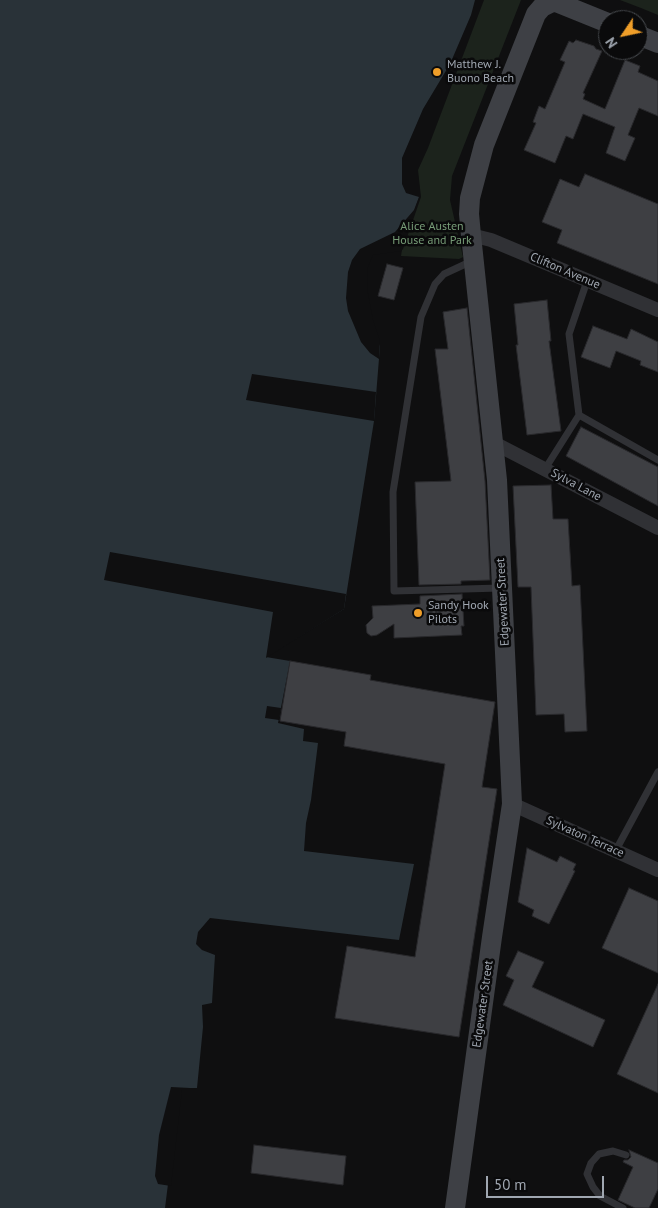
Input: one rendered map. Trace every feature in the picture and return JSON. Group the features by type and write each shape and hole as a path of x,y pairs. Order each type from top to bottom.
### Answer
{"street":[{"name":"Edgewater Street","path":"455,1208 512,804 494,443 471,235 470,198 484,145 536,14 542,7 556,2 598,19"},
{"name":"Clifton Avenue","path":"471,235 491,240 658,310"},
{"name":"Sylva Lane","path":"494,443 658,528"},
{"name":"Sylvaton Terrace","path":"512,804 658,870"}],"lane":[{"path":"474,260 444,274 435,284 421,318 394,492 394,591 502,588"},
{"path":"545,469 579,415 569,334 587,281"},
{"path":"579,415 658,460"},
{"path":"616,850 658,772"},
{"path":"623,1208 600,1196 587,1174 591,1163 599,1154 613,1151 626,1156"}],"green space":[{"name":"Alice Austen House and Park","path":"482,0 521,0 452,176 450,200 463,257 459,259 401,256 415,169"},
{"path":"620,0 658,0 658,15"}],"shaded area":[{"path":"0,0 482,0 415,169 419,197 401,248 371,253 365,267 364,288 370,321 380,346 374,421 344,609 266,657 290,661 278,723 304,729 303,741 318,743 311,800 306,823 304,851 414,864 399,940 210,918 198,932 196,944 202,950 215,955 212,1003 202,1005 203,1027 197,1088 180,1088 165,1208 0,1208"}],"pier":[{"path":"475,0 484,0 418,170 421,197 403,249 401,251 373,255 368,267 367,288 373,320 380,341 379,359 370,353 361,342 348,311 346,298 348,272 352,260 360,249 395,232 414,210 419,197 406,193 402,184 402,158 423,109 450,64 471,15"},
{"path":"252,374 376,392 374,421 246,400"},
{"path":"110,552 346,594 344,609 266,658 273,612 104,580"},
{"path":"267,706 281,708 279,720 265,718"},
{"path":"171,1087 190,1088 190,1090 182,1090 171,1186 158,1184 155,1176 159,1135"}],"building":[{"path":"576,40 594,46 598,50 598,60 583,93 585,94 583,99 605,109 625,60 640,66 638,72 658,81 658,116 639,108 628,135 635,138 625,161 606,153 615,127 583,114 573,139 566,136 555,163 524,150 536,123 533,122 539,106 545,109 565,62 560,60 569,41 573,43"},
{"path":"585,174 658,204 658,284 557,243 562,230 542,222 560,179 579,187"},
{"path":"387,264 403,268 394,300 378,296"},
{"path":"547,300 551,341 549,341 561,431 527,435 516,345 518,345 514,304"},
{"path":"467,308 485,481 490,580 461,581 461,584 419,585 415,482 451,481 435,349 448,349 443,312"},
{"path":"593,326 627,339 631,329 658,342 658,372 640,365 641,361 616,351 610,368 581,357"},
{"path":"581,427 658,467 658,506 566,456"},
{"path":"551,485 553,519 568,519 572,586 580,585 587,731 565,732 564,714 536,715 531,587 518,587 513,486"},
{"name":"Sandy Hook Pilots","path":"462,594 464,626 461,626 462,635 394,638 394,624 377,635 371,636 367,633 366,625 373,618 372,606 420,604 420,596"},
{"path":"290,661 371,675 370,680 495,702 482,787 497,789 459,1037 335,1018 347,946 415,957 445,764 344,746 346,732 280,721"},
{"path":"527,848 557,862 560,856 576,864 573,870 575,871 549,924 532,916 534,910 518,902"},
{"path":"629,888 658,901 658,973 602,948"},
{"path":"518,951 544,962 532,987 605,1020 593,1047 503,1005 514,980 506,976"},
{"path":"658,984 658,1093 617,1074"},
{"path":"254,1145 346,1156 343,1185 251,1173"},
{"path":"629,1150 658,1163 658,1189 649,1208 635,1208 618,1200 633,1167 623,1162 631,1157"}],"place":[{"name":"Matthew J. Buono Beach","path":"437,72"},
{"name":"Sandy Hook Pilots","path":"418,613"}]}
